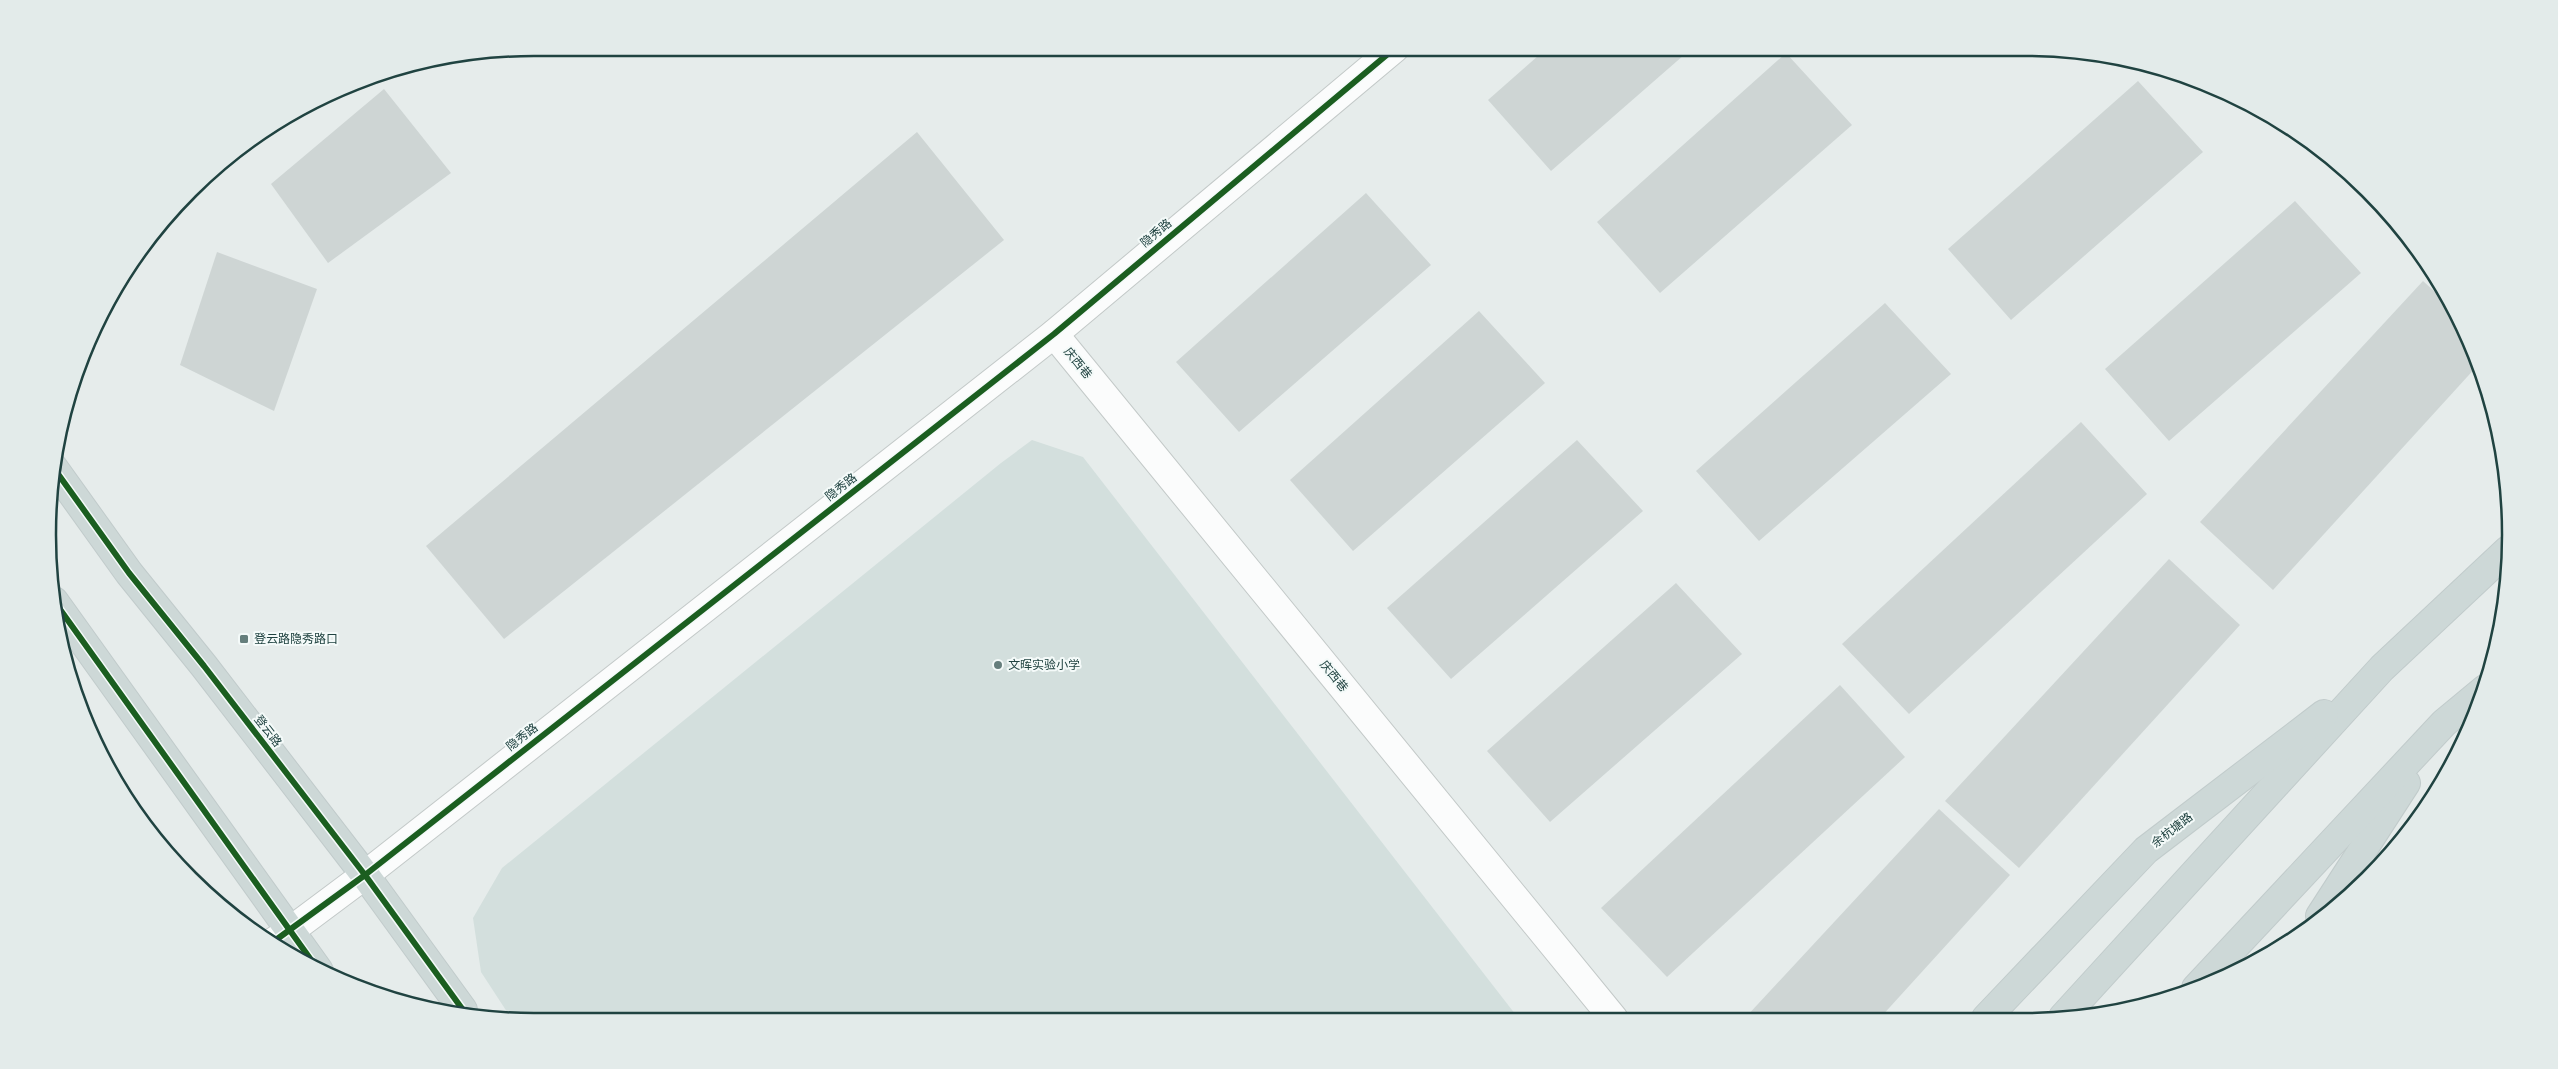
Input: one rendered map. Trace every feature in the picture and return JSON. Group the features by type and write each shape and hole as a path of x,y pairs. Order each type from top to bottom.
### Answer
{"main road":[{"name":"登云路","path":"59,477 129,574 204,666 365,876 461,1007"},
{"name":"余杭塘路","path":"2069,1011 2382,668 2501,556"},
{"path":"63,614 281,936 295,949"},
{"name":"余杭塘路","path":"1991,1013 2146,850 2382,668"},
{"path":"2207,976 2444,723 2472,700"},
{"path":"2329,903 2444,723"}],"street":[{"name":"隐秀路","path":"281,936 365,876 1054,334 1385,56"},
{"name":"庆西巷","path":"1054,334 1609,1013"}],"shaded area":[{"name":"文晖实验小学","path":"1032,440 1083,457 1514,1013 507,1012 481,972 473,918 502,868 1001,463"}],"building":[{"path":"1538,56 1683,56 1551,171 1488,100"},
{"path":"1783,56 1789,56 1852,125 1660,293 1597,222"},
{"path":"2138,81 2203,152 2011,320 1948,249"},
{"path":"384,89 451,173 328,263 271,184"},
{"path":"917,132 1004,240 504,639 426,546"},
{"path":"1366,193 1431,265 1239,432 1176,362"},
{"path":"2295,201 2361,273 2169,441 2105,369"},
{"path":"217,252 317,289 274,411 180,365"},
{"path":"2423,281 2437,294 2465,351 2472,371 2273,590 2200,522"},
{"path":"1885,303 1951,374 1759,541 1696,471"},
{"path":"1479,311 1545,383 1353,551 1290,480"},
{"path":"2081,422 2147,494 1909,714 1842,644"},
{"path":"1577,440 1643,511 1451,679 1387,608"},
{"path":"2169,559 2240,625 2019,868 1945,801"},
{"path":"1676,583 1742,654 1550,822 1487,751"},
{"path":"1840,685 1905,757 1667,977 1601,908"},
{"path":"1939,809 2010,875 1885,1013 1750,1013"}],"cycle path":[{"path":"278,938 365,875 1054,334 1385,56"},
{"path":"60,476 129,573 204,666 365,875 461,1007"},
{"path":"63,613 308,955"}],"place":[{"name":"登云路隐秀路口","path":"244,639"},
{"name":"文晖实验小学","path":"998,665"}]}
